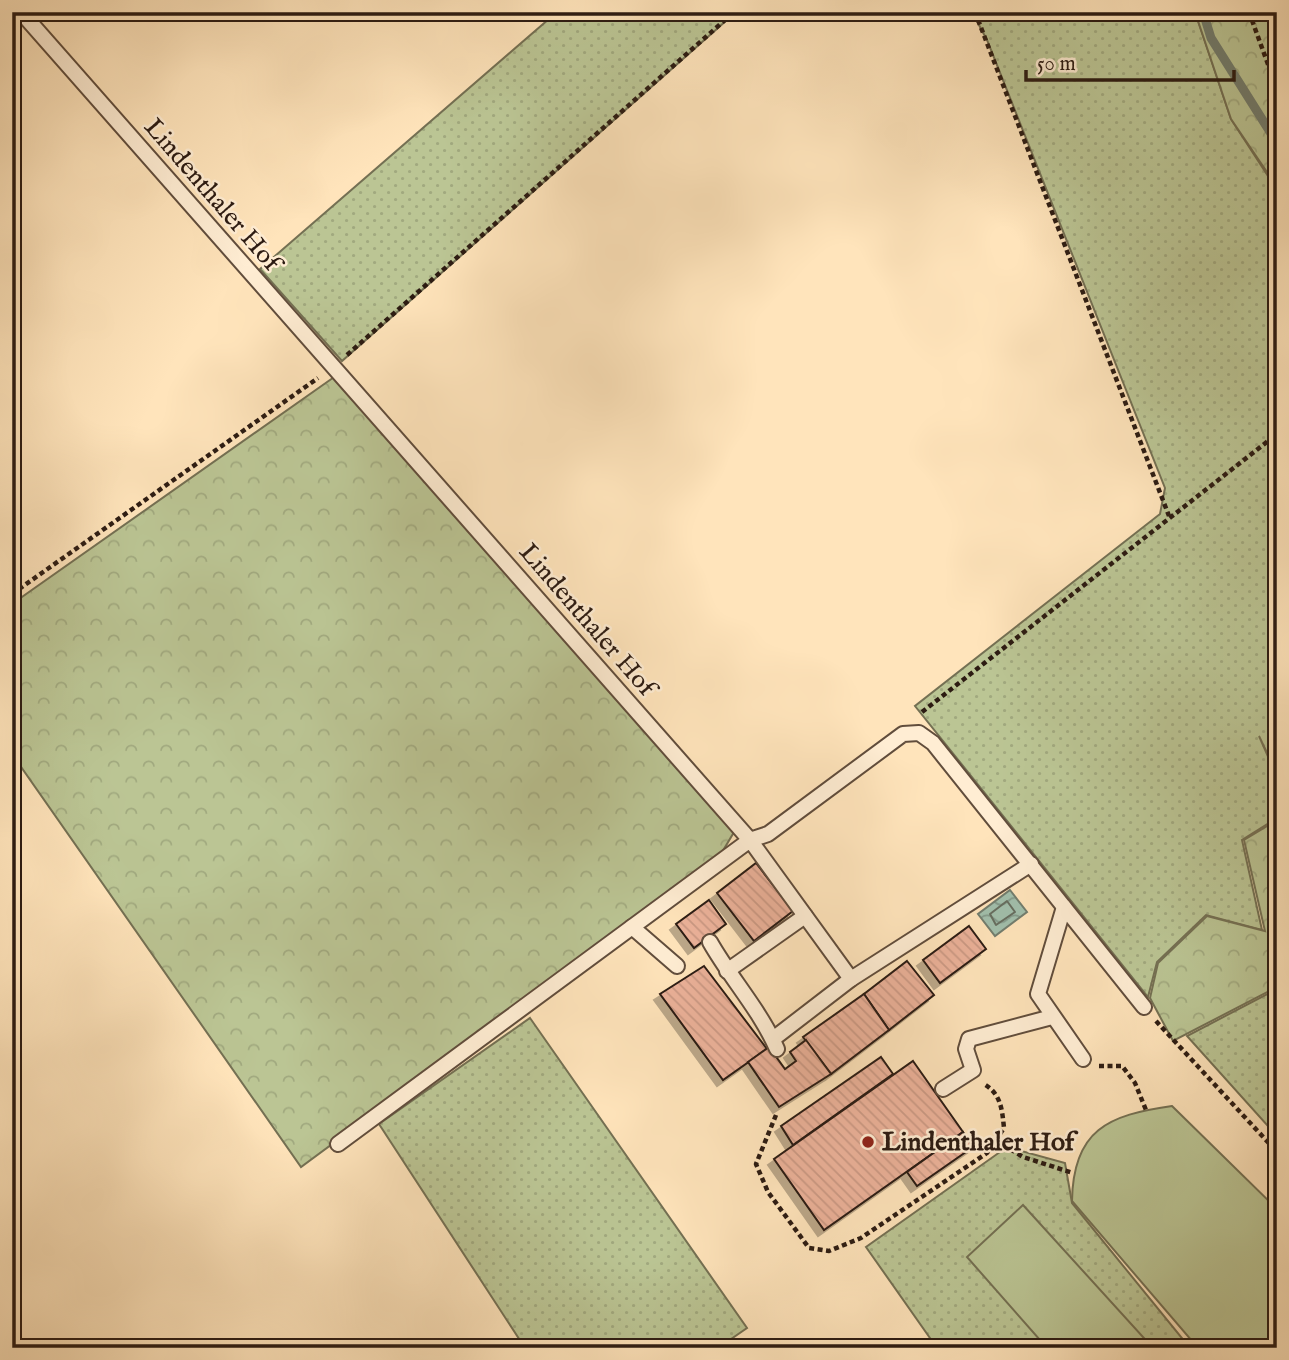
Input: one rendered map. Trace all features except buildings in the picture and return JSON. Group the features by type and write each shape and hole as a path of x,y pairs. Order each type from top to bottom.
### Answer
{"lane":[{"name":"Lindenthaler Hof","path":"21,12 332,369 750,840 851,979"},
{"path":"338,1144 750,840 768,834 903,734 919,733 933,743 1143,1007"},
{"path":"710,942 727,971 760,1014 775,1044 851,979 1031,864"},
{"path":"1064,907 1038,994 1083,1059"},
{"path":"727,971 805,916"},
{"path":"632,927 677,966"},
{"path":"943,1089 974,1070 965,1049 968,1040 1052,1017"}],"path":[{"path":"12,594 332,369 734,12"},
{"path":"975,12 1169,516"},
{"path":"1249,12 1277,89"},
{"path":"903,734 923,711 1277,434"},
{"path":"1143,1007 1277,1152"},
{"path":"1083,1059 1098,1066 1122,1066 1135,1083 1146,1110"},
{"path":"776,1115 756,1164 768,1192 809,1248 829,1251 861,1238 987,1153 1004,1128 1002,1109 995,1091 977,1080 960,1078"},
{"path":"996,1140 1023,1157 1073,1173"}],"green space":[{"path":"557,12 736,12 342,361 260,269"},
{"path":"972,12 1195,12 1231,119 1277,190 1277,774 1259,736 1277,777 1277,818 1242,840 1262,930 1206,915 1157,962 1148,997 915,706 1160,514 1165,488 987,40"},
{"path":"1195,12 1277,12 1277,187 1231,119"},
{"path":"337,375 737,827 718,859 301,1167 12,754 12,604"},
{"path":"1277,820 1277,987 1173,1041 1150,998 1158,963 1207,916 1265,931 1244,840"},
{"path":"1277,989 1277,1135 1276,1135 1187,1036"},
{"path":"530,1018 747,1328 718,1348 525,1348 379,1124"},
{"path":"1172,1106 1277,1209 1277,1348 1198,1348 1072,1201 1079,1157 1098,1130 1112,1121 1130,1115"},
{"path":"1007,1147 1065,1163 1072,1203 1190,1348 937,1348 866,1247"},
{"path":"1023,1205 1153,1348 1047,1348 967,1257"}],"water":[{"path":"1010,890 1027,912 995,936 978,914"}],"waterway":[{"path":"1203,12 1211,38 1277,143"}],"place":[{"name":"Lindenthaler Hof","path":"868,1142"}]}
